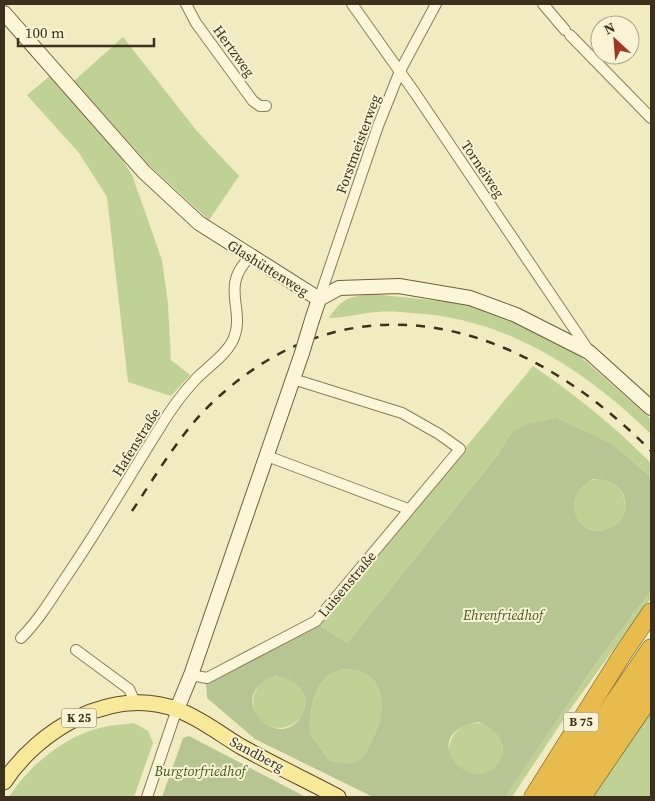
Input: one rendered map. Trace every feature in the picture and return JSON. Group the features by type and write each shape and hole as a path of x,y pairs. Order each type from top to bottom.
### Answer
{"highway":[{"path":"622,655 651,612"},
{"name":"B 75","path":"538,795 622,655 651,623"},
{"path":"538,795 651,648"},
{"path":"566,797 651,671"},
{"path":"582,797 651,696"}],"main road":[{"name":"K 25","path":"4,782 30,751 64,725 86,714 135,702 177,709"},
{"name":"Sandberg","path":"177,709 241,746 338,797"}],"street":[{"name":"Hertzweg","path":"186,4 196,23 250,97 260,106 266,106"},
{"name":"Torneiweg","path":"352,4 400,71 590,352"},
{"name":"Forstmeisterweg","path":"319,299 377,128 400,71 436,4"},
{"path":"543,4 568,33 651,118"},
{"name":"Glashüttenweg","path":"4,13 144,172 199,223 250,257 319,299 339,288 399,286 470,298 516,315 590,352 651,408"},
{"name":"Hafenstraße","path":"21,638 33,626 87,546 159,428 194,380 229,345 237,321 234,285 237,272 250,257"},
{"path":"147,797 267,456 319,299"},
{"name":"Luisenstraße","path":"191,675 207,678 316,621 460,449 439,434 402,413 293,380"},
{"path":"267,456 408,509"},
{"path":"76,650 130,689 135,702"}],"green space":[{"path":"123,37 196,130 239,176 209,220 150,166 74,81"},
{"path":"51,75 119,154 132,175 162,260 168,304 171,360 190,375 171,396 128,382 107,197 79,153 27,95"},
{"path":"373,294 467,304 500,315 574,351 651,419 651,434 599,389 571,369 542,351 480,325 447,317 395,312 329,318 338,306 347,299"},
{"path":"533,366 564,388 637,449 651,463 651,477 612,444 512,432 497,456 347,643 319,625"},
{"name":"Ehrenfriedhof","path":"556,418 612,444 651,477 651,591 601,656 505,797 373,797 255,739 207,698 206,681 319,625 347,643 497,456 512,432 524,425","holes":["593,479 599,479 606,480 621,490 625,502 624,512 615,526 600,531 590,530 582,524 576,516 574,507 575,497 582,487","344,669 358,671 369,676 376,684 380,693 382,704 377,728 367,751 356,762 348,763 329,760 310,734 311,710 316,693 324,680 334,672","275,676 289,679 300,688 305,699 305,706 302,714 293,726 281,729 269,726 260,719 253,708 253,696 259,685","478,722 490,728 499,737 502,742 502,755 499,762 488,772 475,774 463,770 454,761 449,750 450,739 459,729"]},
{"path":"594,479 604,479 613,483 621,491 625,505 621,519 613,527 604,531 594,531 585,527 577,519 573,510 573,500 577,491 585,483"},
{"path":"651,591 651,598 569,711 512,797 505,797 601,656"},
{"path":"344,669 358,671 369,676 376,684 382,704 377,728 367,751 356,762 348,763 329,760 310,734 311,710 319,686 329,675"},
{"path":"274,676 284,676 298,683 305,697 305,707 298,721 284,728 274,728 264,724 257,717 253,707 253,697 257,687 264,680"},
{"path":"651,711 651,797 590,797"},
{"path":"134,723 148,731 153,743 134,797 9,797 26,775 58,747 83,734 101,728"},
{"path":"476,723 486,725 495,731 501,740 503,750 501,760 495,769 486,775 476,777 466,775 457,769 451,760 449,750 451,740 457,731 466,725"},
{"name":"Burgtorfriedhof","path":"189,736 306,797 162,797 183,738"}],"railway":[{"path":"132,511 170,454 201,414 213,402 268,360 324,335 382,325 439,329 496,345 550,371 602,407 651,451"}]}
